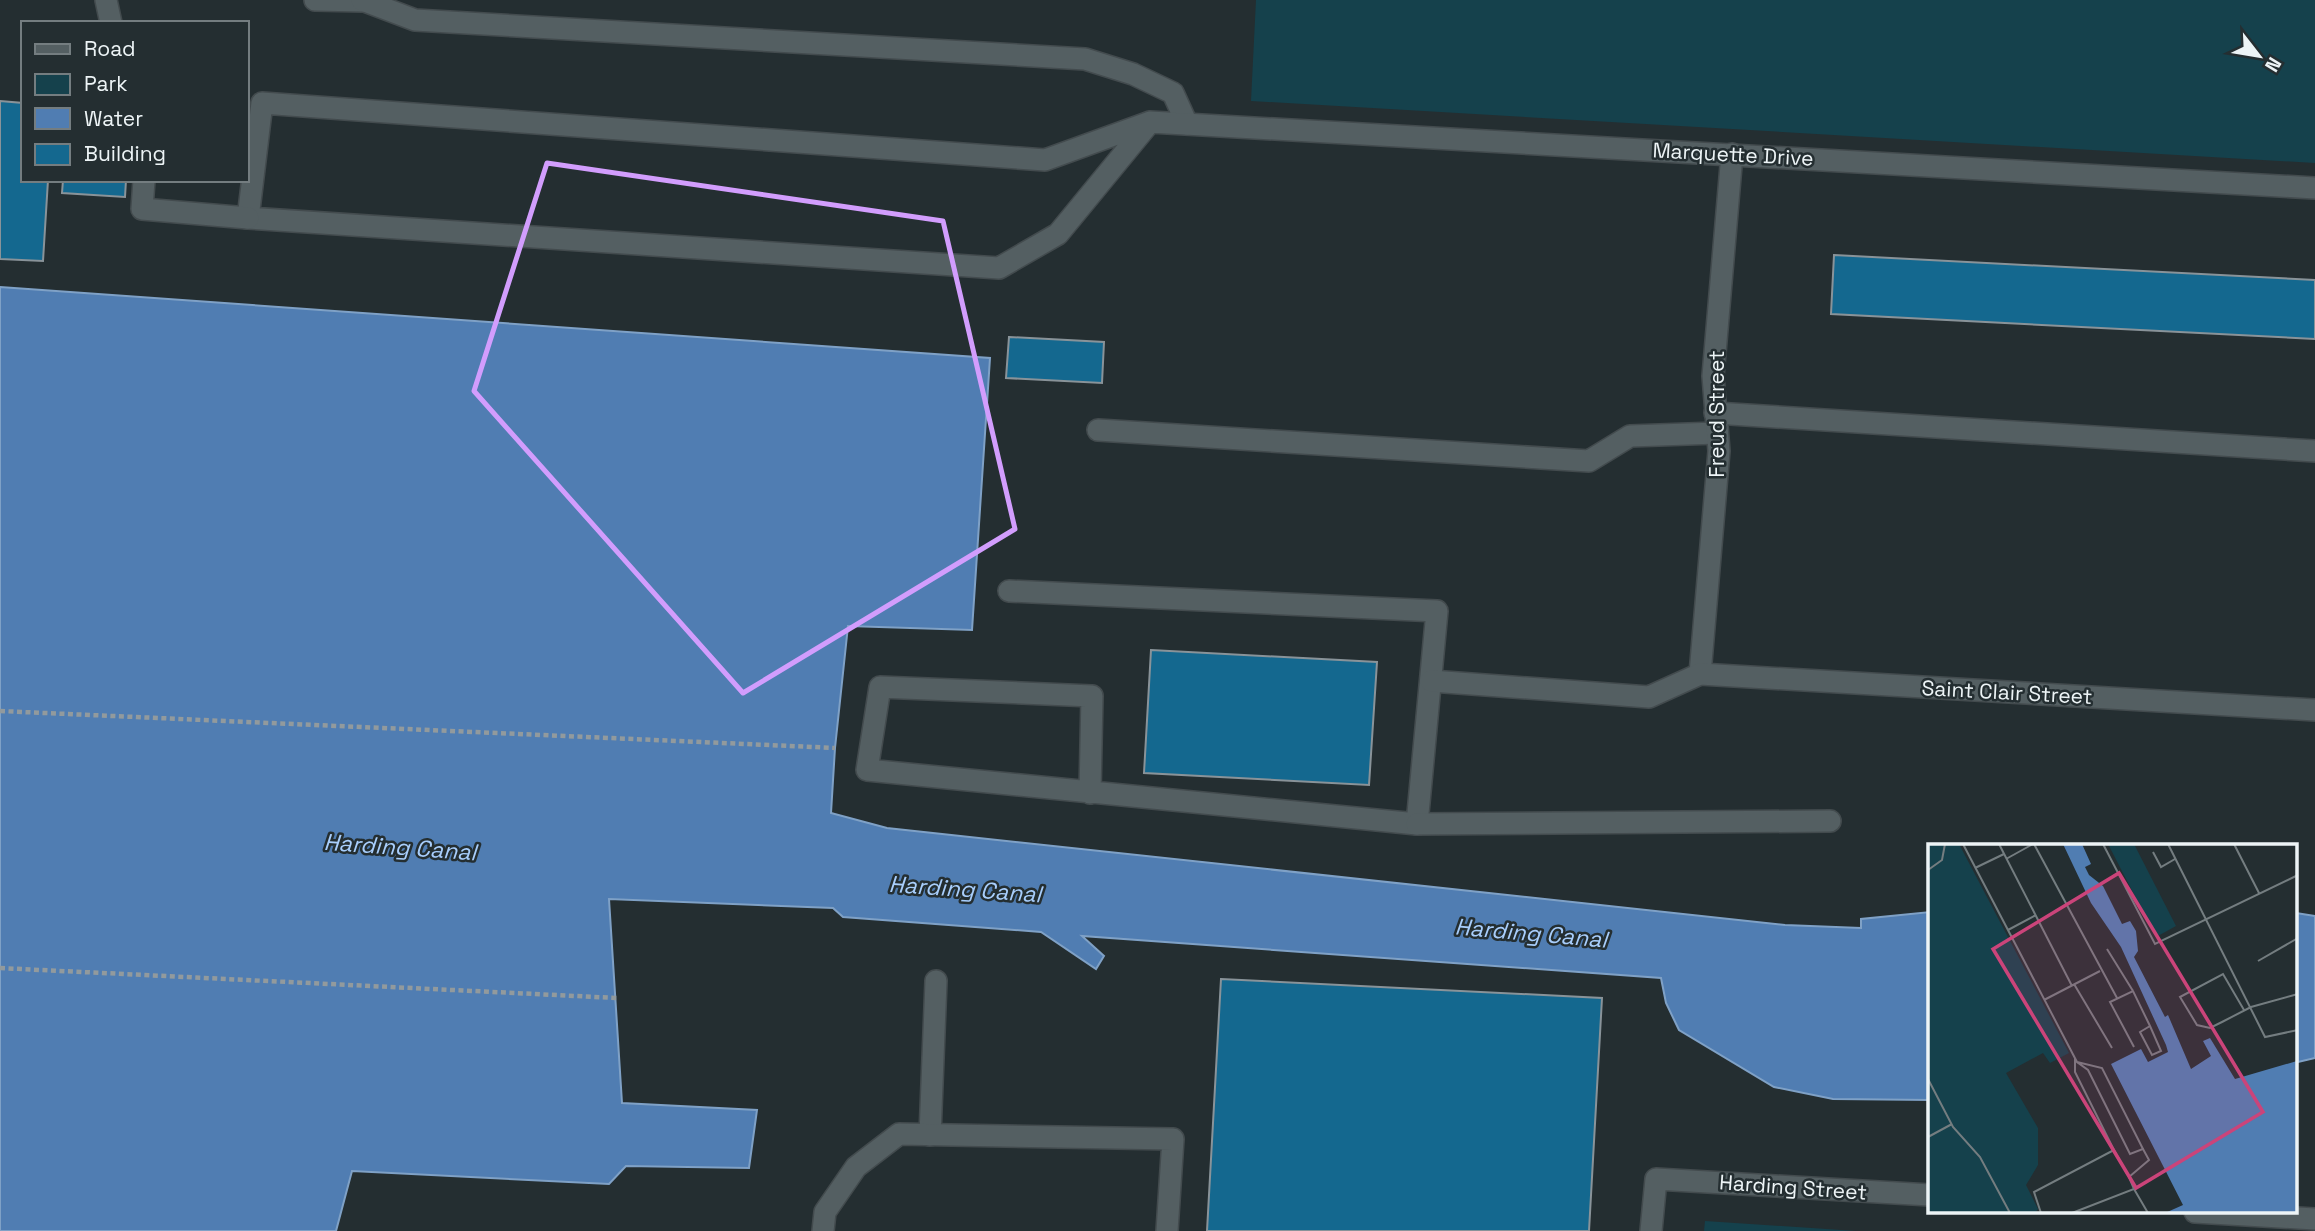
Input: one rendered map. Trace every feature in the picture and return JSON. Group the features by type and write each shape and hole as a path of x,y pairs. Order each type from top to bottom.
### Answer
{"street":[{"path":"106,0 111,21"},
{"path":"315,0 362,1 415,20 1085,59 1133,74 1173,93 1187,124"},
{"path":"248,218 255,102 1045,160 1150,122"},
{"path":"144,182 142,209 999,268 1058,234 1150,122"},
{"name":"Marquette Drive","path":"1150,122 2315,188"},
{"name":"Freud Street","path":"1700,674 1719,451 1713,376 1732,154"},
{"path":"1098,430 1589,461 1630,436 1716,423 2315,451"},
{"path":"1009,591 1437,611 1417,824"},
{"path":"1431,681 1649,697 1700,674"},
{"name":"Saint Clair Street","path":"1700,674 2315,710"},
{"path":"1090,793 1092,696 880,687 867,770 1090,793 1417,824 1830,821"},
{"path":"930,1135 936,981"},
{"path":"823,1231 825,1212 856,1167 899,1134 1173,1139 1167,1231"},
{"name":"Harding Street","path":"1651,1231 1656,1179 1928,1195"},
{"path":"2229,1214 2315,1219"}],"path":[{"path":"0,711 835,748"},
{"path":"0,968 617,998"}],"highlighted area":[{"path":"547,163 943,221 1015,529 743,693 474,391"}],"green space":[{"path":"1256,0 2315,0 2315,163 1251,101"},
{"path":"1705,1221 1856,1231 1704,1231"}],"water":[{"name":"Harding Canal","path":"0,287 990,358 972,630 848,626 831,813 887,828 1785,925 1861,928 1861,919 1928,912 1928,1100 1833,1099 1774,1087 1679,1030 1666,1003 1661,978 1082,936 1104,956 1096,969 1041,932 843,917 833,908 609,899 622,1103 757,1110 749,1168 626,1166 609,1184 352,1171 336,1231 0,1231"},
{"path":"2298,913 2315,916 2315,1058 2298,1062"}],"building":[{"path":"0,101 21,103 21,182 48,182 43,261 0,259"},
{"path":"63,182 126,182 125,197 62,193"},
{"path":"1834,255 2315,280 2315,339 1831,314"},
{"path":"1009,337 1104,342 1102,383 1006,378"},
{"path":"1151,650 1377,662 1369,785 1144,773"},
{"path":"1221,979 1602,998 1589,1231 1207,1231"}]}
